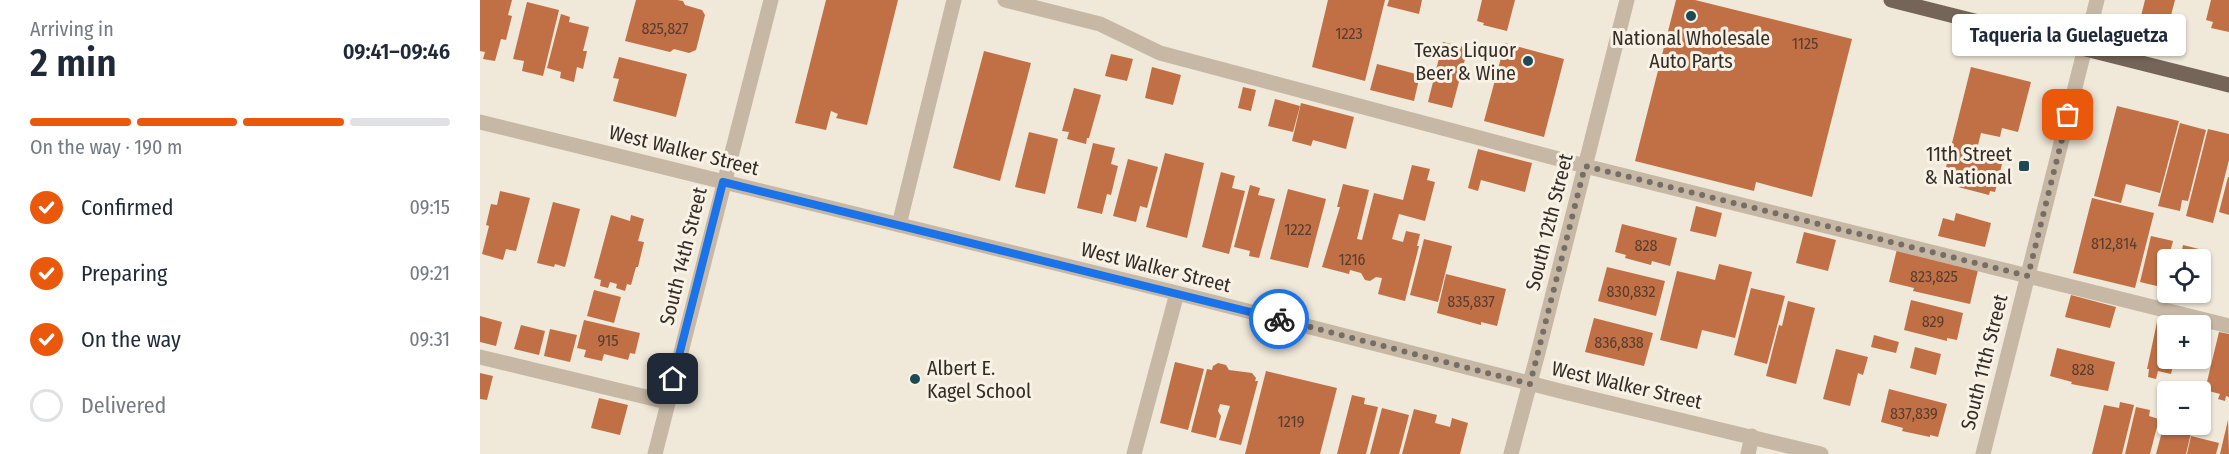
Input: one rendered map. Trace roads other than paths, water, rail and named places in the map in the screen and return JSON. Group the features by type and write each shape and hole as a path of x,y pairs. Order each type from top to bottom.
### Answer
{"main road":[{"path":"1891,0 2229,85"}],"street":[{"name":"South 14th Street","path":"655,454 771,0"},
{"path":"899,225 954,0"},
{"path":"1005,0 1100,24 1160,53 1585,166 2229,326"},
{"name":"South 12th Street","path":"1511,454 1627,0"},
{"name":"South 11th Street","path":"1983,454 2097,0"},
{"name":"West Walker Street","path":"480,122 1177,293 1530,384 1821,454"},
{"path":"1134,454 1177,293"},
{"path":"480,357 667,402"},
{"path":"1748,454 1752,436"}],"place":[{"name":"National Wholesale Auto Parts","path":"1691,16"},
{"name":"Texas Liquor Beer & Wine","path":"1528,61"},
{"name":"Taqueria la Guelaguetza","path":"2068,115"},
{"name":"11th Street & National","path":"2024,166"},
{"name":"Albert E. Kagel School","path":"915,379"}]}
